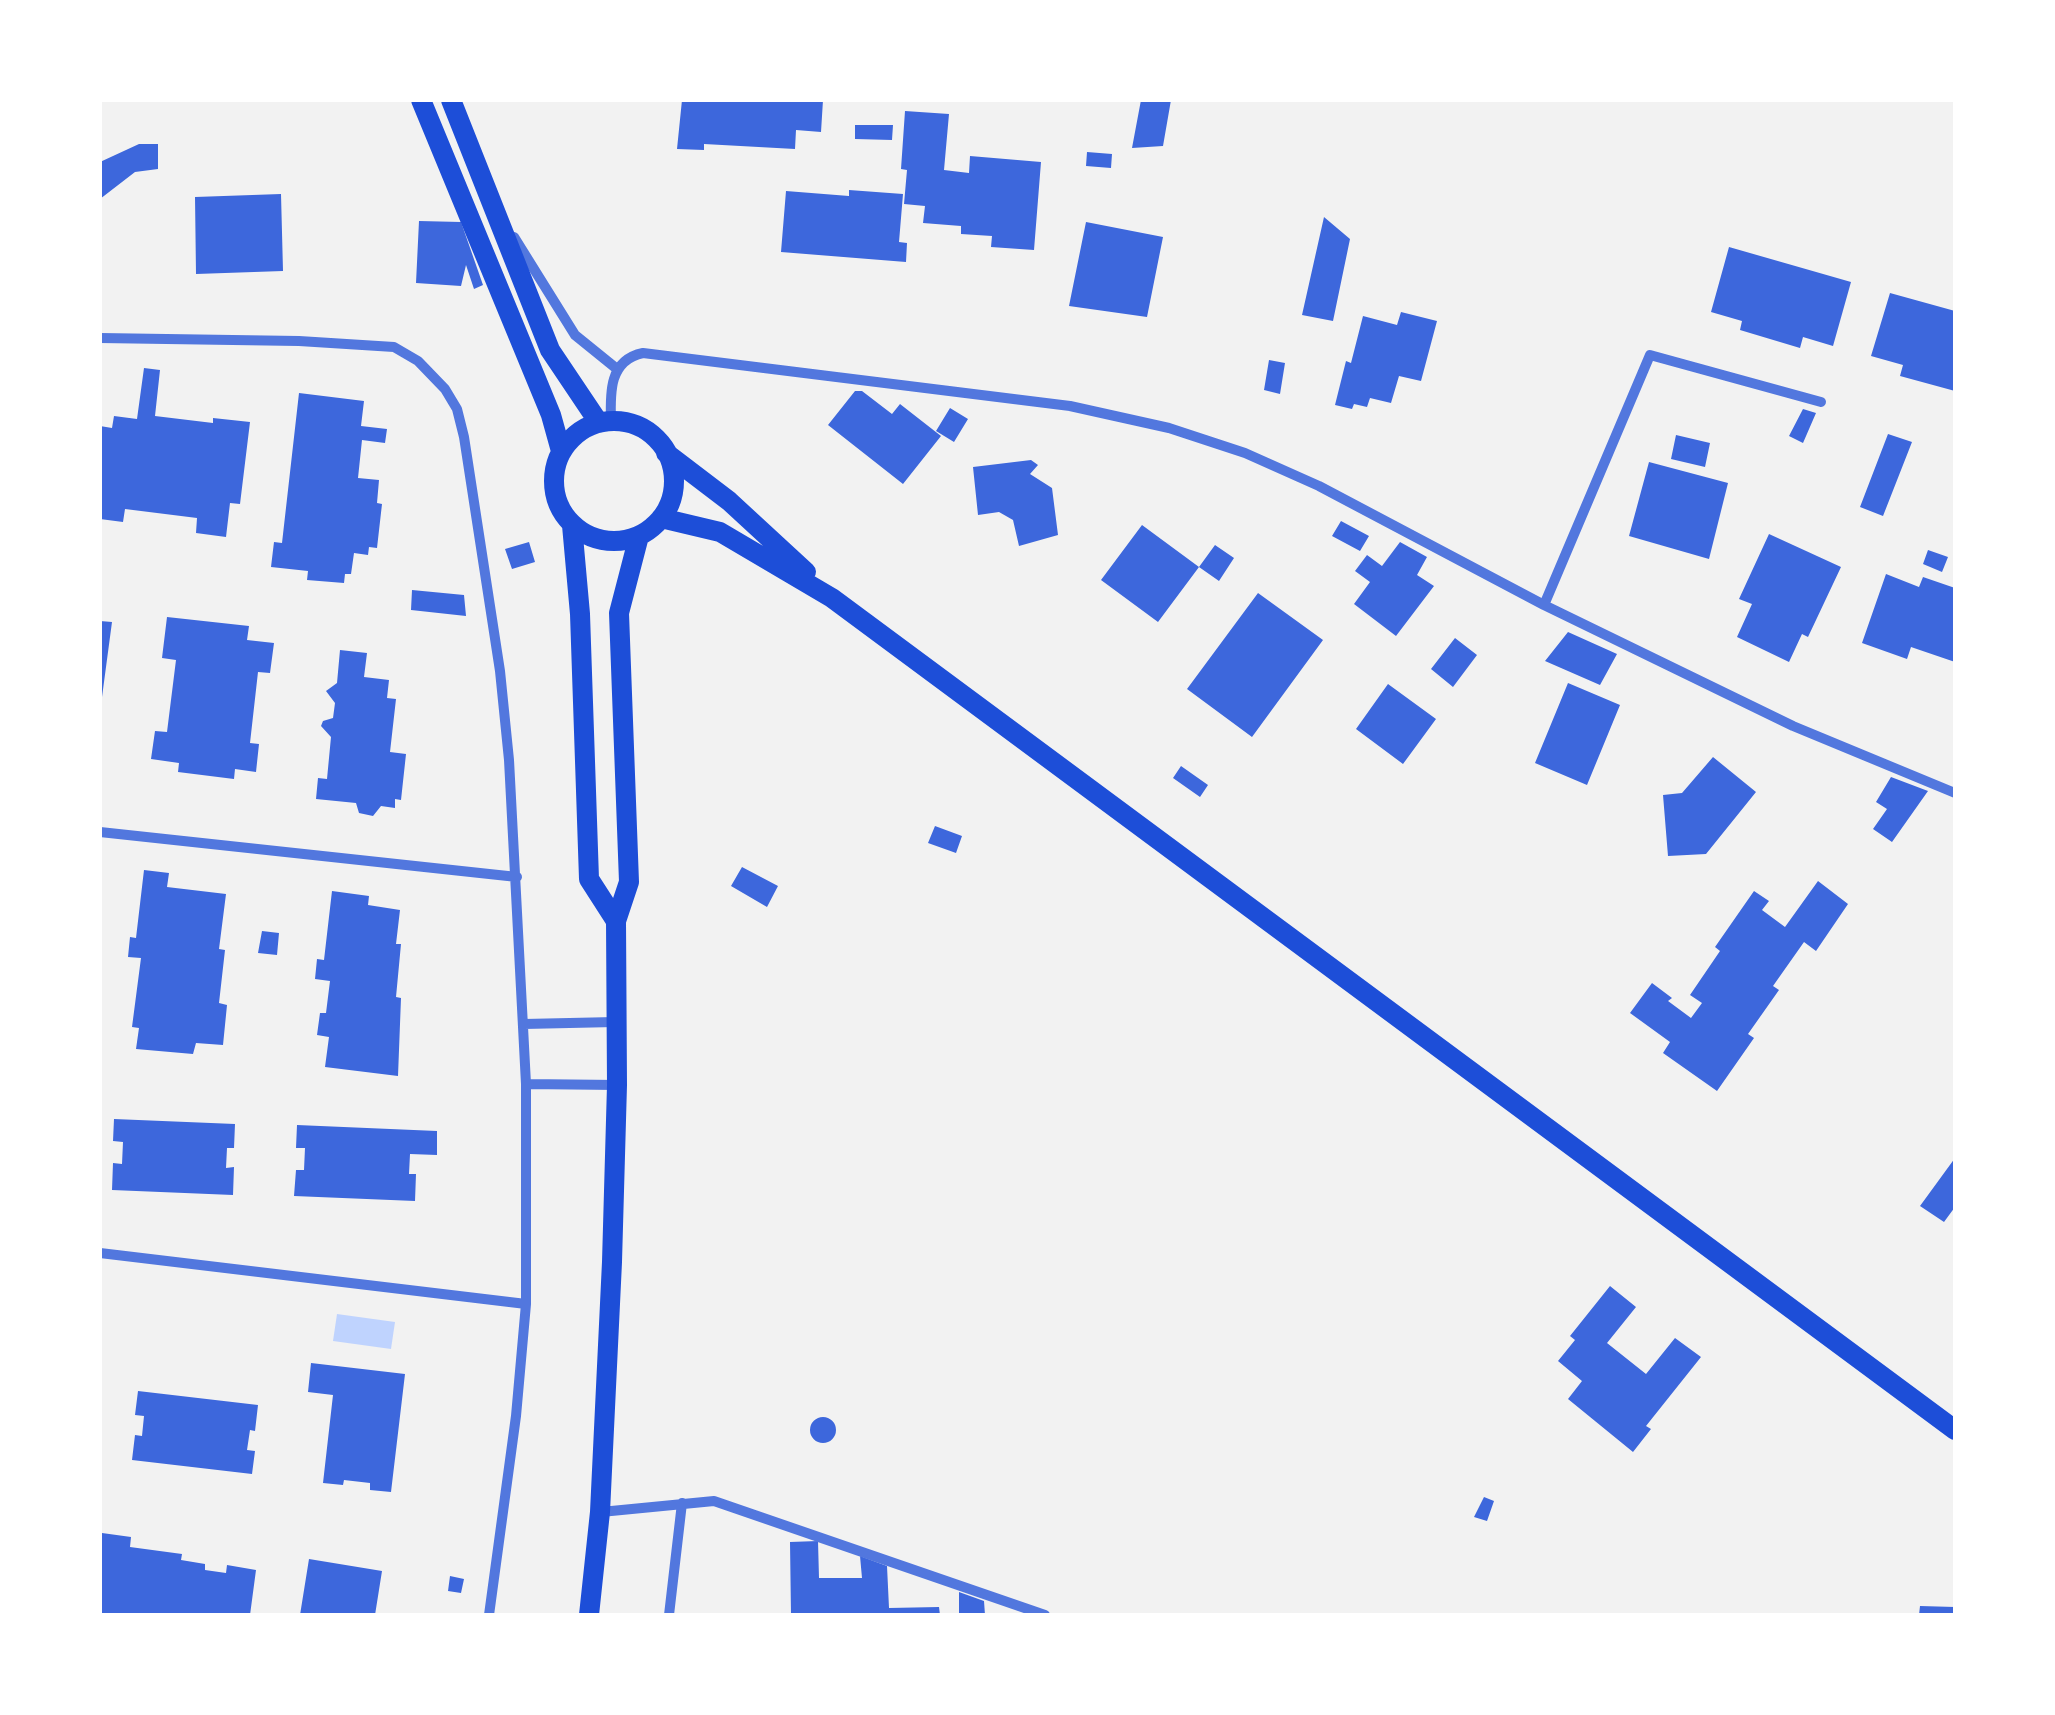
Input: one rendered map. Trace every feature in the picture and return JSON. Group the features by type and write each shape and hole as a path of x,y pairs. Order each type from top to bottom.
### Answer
{"main road":[{"path":"421,100 551,415 562,451"},
{"path":"451,100 550,350 605,422"},
{"path":"605,422 636,426 654,436 672,469 673,486 662,518 639,536 622,541 587,535 572,525 560,509 554,490 554,470 562,451 584,429 605,422"},
{"path":"666,453 770,536 832,598"},
{"path":"662,518 720,532 832,598 1955,1430"},
{"path":"572,525 580,614 590,879 616,922"},
{"path":"589,1615 600,1512 617,1084 616,922 629,882 619,613 639,536"}],"street":[{"path":"489,197 576,335 616,369"},
{"path":"100,338 364,343 394,347 433,373 456,409 467,455 500,671 517,877 526,1084 526,1304 516,1416 489,1615"},
{"path":"605,422 616,369 630,356 662,354 1070,406 1169,428 1245,454 1319,486 1544,604 1793,726 1955,793"},
{"path":"1544,604 1650,355 1821,402"},
{"path":"100,832 517,877"},
{"path":"524,1024 615,1022"},
{"path":"526,1084 617,1084"},
{"path":"100,1253 526,1304"},
{"path":"600,1512 698,1500 730,1506 1045,1615"},
{"path":"669,1615 682,1504"}],"water":[{"path":"337,1314 395,1322 391,1349 333,1341"}],"building":[{"path":"682,100 823,100 821,132 796,130 795,149 704,144 704,150 677,149"},
{"path":"1141,100 1171,100 1163,146 1132,148"},
{"path":"905,111 949,114 944,170 969,173 970,156 1041,162 1034,250 991,247 992,236 961,234 961,226 923,223 925,206 904,204 907,170 901,169"},
{"path":"855,125 893,125 892,140 855,139"},
{"path":"139,144 158,144 158,169 135,172 100,199 100,162"},
{"path":"1087,152 1112,154 1111,168 1086,166"},
{"path":"849,190 903,194 899,242 907,243 906,262 781,252 786,191 849,196"},
{"path":"281,194 283,271 196,274 195,197"},
{"path":"1324,217 1350,239 1333,321 1302,315"},
{"path":"419,221 461,222 483,285 474,289 466,265 461,286 416,283"},
{"path":"1086,222 1163,237 1147,317 1069,306"},
{"path":"1729,247 1851,282 1833,346 1803,337 1800,348 1740,330 1742,321 1711,312"},
{"path":"1890,293 1955,311 1955,391 1900,376 1903,365 1871,356"},
{"path":"1401,312 1437,321 1421,381 1399,376 1391,403 1370,398 1367,407 1335,405 1363,316 1397,325"},
{"path":"1269,360 1285,363 1280,394 1264,390"},
{"path":"144,368 160,370 155,416 213,423 213,418 250,422 240,504 230,503 226,537 196,533 197,518 125,509 123,522 100,519 100,426 112,428 114,416 137,419"},
{"path":"855,391 862,391 892,414 900,404 941,436 903,484 828,425"},
{"path":"299,393 364,401 361,426 387,429 385,443 362,440 358,478 379,480 377,503 382,504 377,548 369,547 368,555 354,553 351,574 345,574 344,583 307,580 308,571 271,567 274,542 282,543"},
{"path":"950,408 968,419 954,442 936,431"},
{"path":"1803,409 1816,413 1803,443 1789,436"},
{"path":"1888,434 1912,442 1883,516 1860,507"},
{"path":"1676,435 1710,443 1705,467 1671,459"},
{"path":"1031,460 1038,465 1030,474 1052,488 1058,535 1019,546 1013,520 999,512 978,515 973,467"},
{"path":"1649,462 1728,483 1709,559 1629,536"},
{"path":"1341,521 1369,536 1360,551 1332,536"},
{"path":"1142,525 1199,567 1158,622 1101,580"},
{"path":"1769,534 1841,567 1808,637 1802,634 1789,662 1737,637 1752,604 1739,599"},
{"path":"529,542 535,562 512,569 505,549"},
{"path":"1400,542 1427,557 1417,575 1434,586 1396,636 1354,604 1370,582 1355,571 1367,555 1382,566"},
{"path":"1215,545 1234,558 1219,581 1199,567"},
{"path":"1928,550 1948,557 1942,572 1923,564"},
{"path":"1886,574 1919,587 1923,577 1955,588 1955,662 1911,647 1907,659 1862,643"},
{"path":"412,590 464,595 466,616 411,610"},
{"path":"1258,593 1323,640 1252,737 1187,689"},
{"path":"167,617 249,626 247,640 274,643 270,673 258,672 250,743 259,744 256,772 235,769 234,779 178,772 179,763 151,759 155,731 167,732 176,660 162,658"},
{"path":"100,621 112,622 102,697 100,697"},
{"path":"1568,632 1617,654 1600,685 1545,661"},
{"path":"1455,638 1477,655 1453,687 1431,669"},
{"path":"340,650 367,653 364,677 389,680 387,698 396,699 390,752 406,754 401,800 395,799 395,808 381,806 373,816 359,813 356,803 316,799 318,778 327,779 331,737 321,726 323,721 333,718 335,703 326,691 337,683"},
{"path":"1568,683 1620,705 1587,785 1535,763"},
{"path":"1388,684 1436,719 1403,764 1356,729"},
{"path":"1713,757 1756,792 1706,854 1668,856 1663,795 1682,793"},
{"path":"1181,766 1208,785 1200,797 1173,778"},
{"path":"1891,777 1928,791 1892,842 1873,829 1887,809 1876,802"},
{"path":"935,826 962,836 956,853 928,843"},
{"path":"742,867 778,886 767,907 731,886"},
{"path":"144,870 169,873 167,887 226,894 219,949 225,950 219,1003 227,1005 223,1045 196,1043 193,1054 136,1049 139,1028 132,1027 141,958 128,957 130,937 136,938"},
{"path":"1818,881 1848,904 1816,951 1804,942 1773,986 1779,990 1748,1034 1754,1038 1717,1091 1663,1053 1670,1042 1630,1013 1652,983 1691,1018 1702,1003 1690,995 1720,951 1715,947 1754,891 1769,901 1762,910 1785,927"},
{"path":"332,891 369,896 368,905 400,910 396,944 401,944 396,997 401,998 398,1076 325,1067 329,1037 317,1035 320,1013 326,1013 330,981 315,979 317,959 324,960"},
{"path":"262,931 279,933 277,955 258,953"},
{"path":"114,1119 235,1124 234,1148 227,1148 226,1168 234,1167 233,1195 112,1190 113,1163 122,1164 123,1142 113,1141"},
{"path":"297,1125 437,1131 437,1155 410,1154 409,1174 416,1174 415,1201 294,1196 296,1170 304,1170 305,1148 296,1148"},
{"path":"1955,1158 1955,1207 1944,1222 1920,1206"},
{"path":"1610,1286 1636,1307 1607,1343 1646,1374 1675,1338 1701,1357 1646,1426 1651,1429 1633,1452 1568,1399 1582,1381 1558,1361 1575,1340 1570,1336"},
{"path":"311,1363 405,1374 391,1492 370,1490 370,1483 323,1483 333,1395 308,1392"},
{"path":"138,1391 258,1405 255,1431 250,1430 247,1450 255,1451 252,1474 132,1460 135,1435 142,1436 144,1416 135,1415"},
{"path":"823,1417 832,1421 836,1430 832,1439 823,1443 814,1439 810,1430 814,1421"},
{"path":"1484,1497 1494,1501 1487,1521 1474,1517"},
{"path":"102,1533 131,1537 130,1547 182,1554 181,1560 205,1564 205,1570 226,1573 227,1565 256,1570 250,1615 100,1614"},
{"path":"818,1541 819,1578 862,1578 860,1556 887,1566 889,1608 939,1607 940,1615 791,1615 790,1542"},
{"path":"309,1559 382,1571 375,1615 300,1615"},
{"path":"450,1576 464,1579 461,1593 448,1591"},
{"path":"959,1592 984,1601 985,1615 959,1615"},
{"path":"1920,1606 1955,1607 1955,1615 1919,1615"}]}
